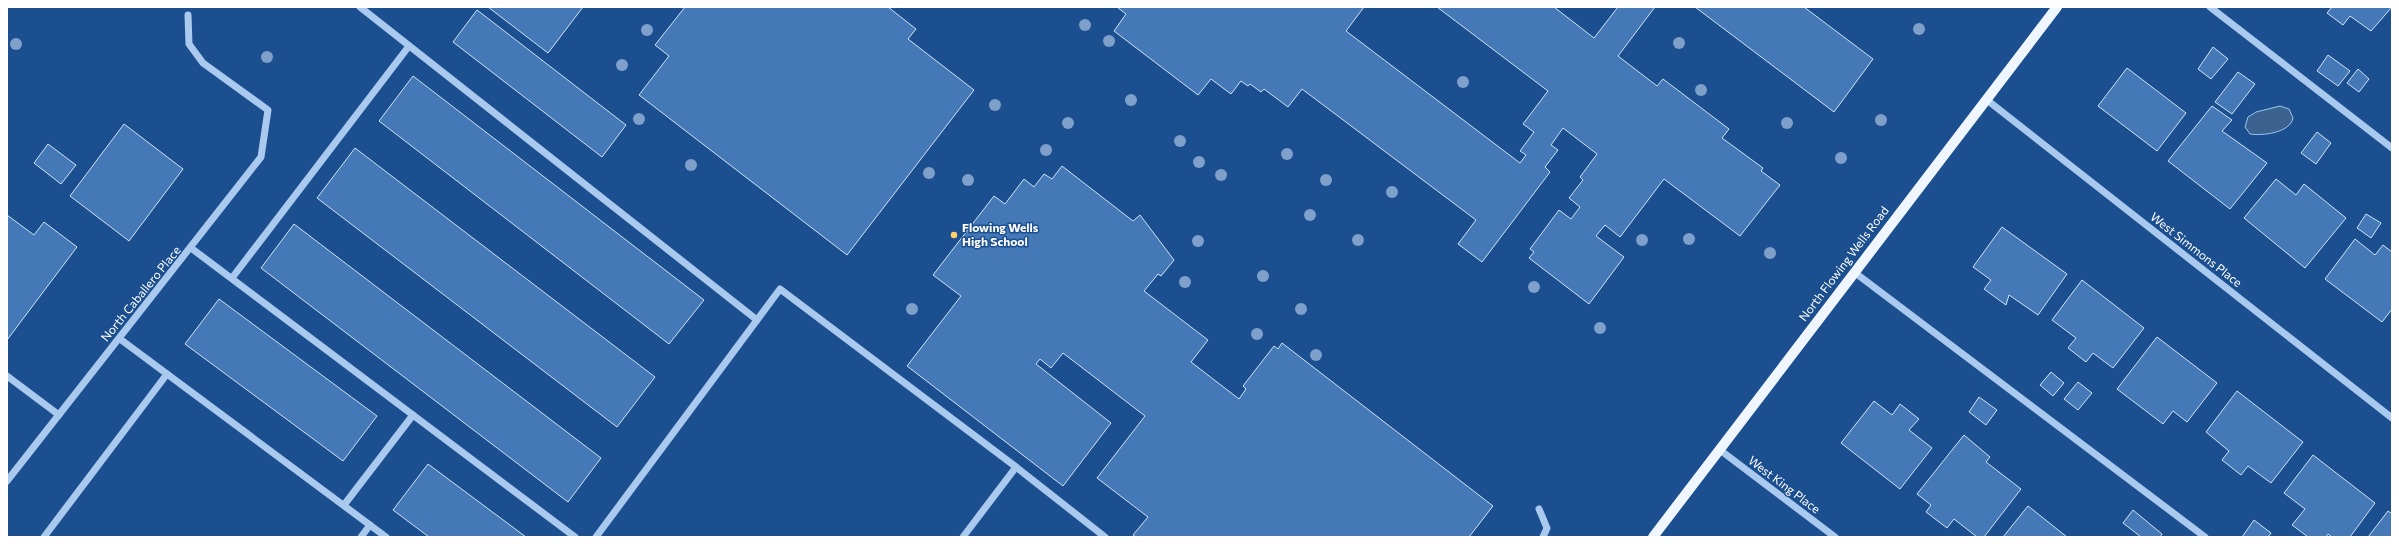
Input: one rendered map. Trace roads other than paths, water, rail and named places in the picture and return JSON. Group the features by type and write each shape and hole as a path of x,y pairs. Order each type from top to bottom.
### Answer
{"main road":[{"name":"North Flowing Wells Road","path":"1653,537 2058,7"}],"street":[{"path":"360,7 757,320"},
{"path":"2210,7 2392,148"},
{"name":"North Caballero Place","path":"7,481 120,339 261,157 268,110 203,62 189,44 188,15"},
{"path":"232,278 409,46"},
{"name":"West Simmons Place","path":"1987,100 2392,418"},
{"path":"191,248 575,537"},
{"path":"1854,272 2205,537"},
{"path":"596,537 780,289 1016,467 1105,537"},
{"path":"120,339 386,537"},
{"path":"44,537 167,374"},
{"path":"7,376 59,415"},
{"path":"344,505 413,415"},
{"name":"West King Place","path":"1720,450 1835,537"},
{"path":"962,537 1016,467"},
{"path":"1539,510 1547,528 1543,537"},
{"path":"361,537 370,525"}],"water":[{"path":"2280,106 2289,109 2293,118 2287,127 2268,134 2250,134 2245,127 2248,117 2256,112"}],"place":[{"name":"Flowing Wells High School","path":"954,235"}]}
